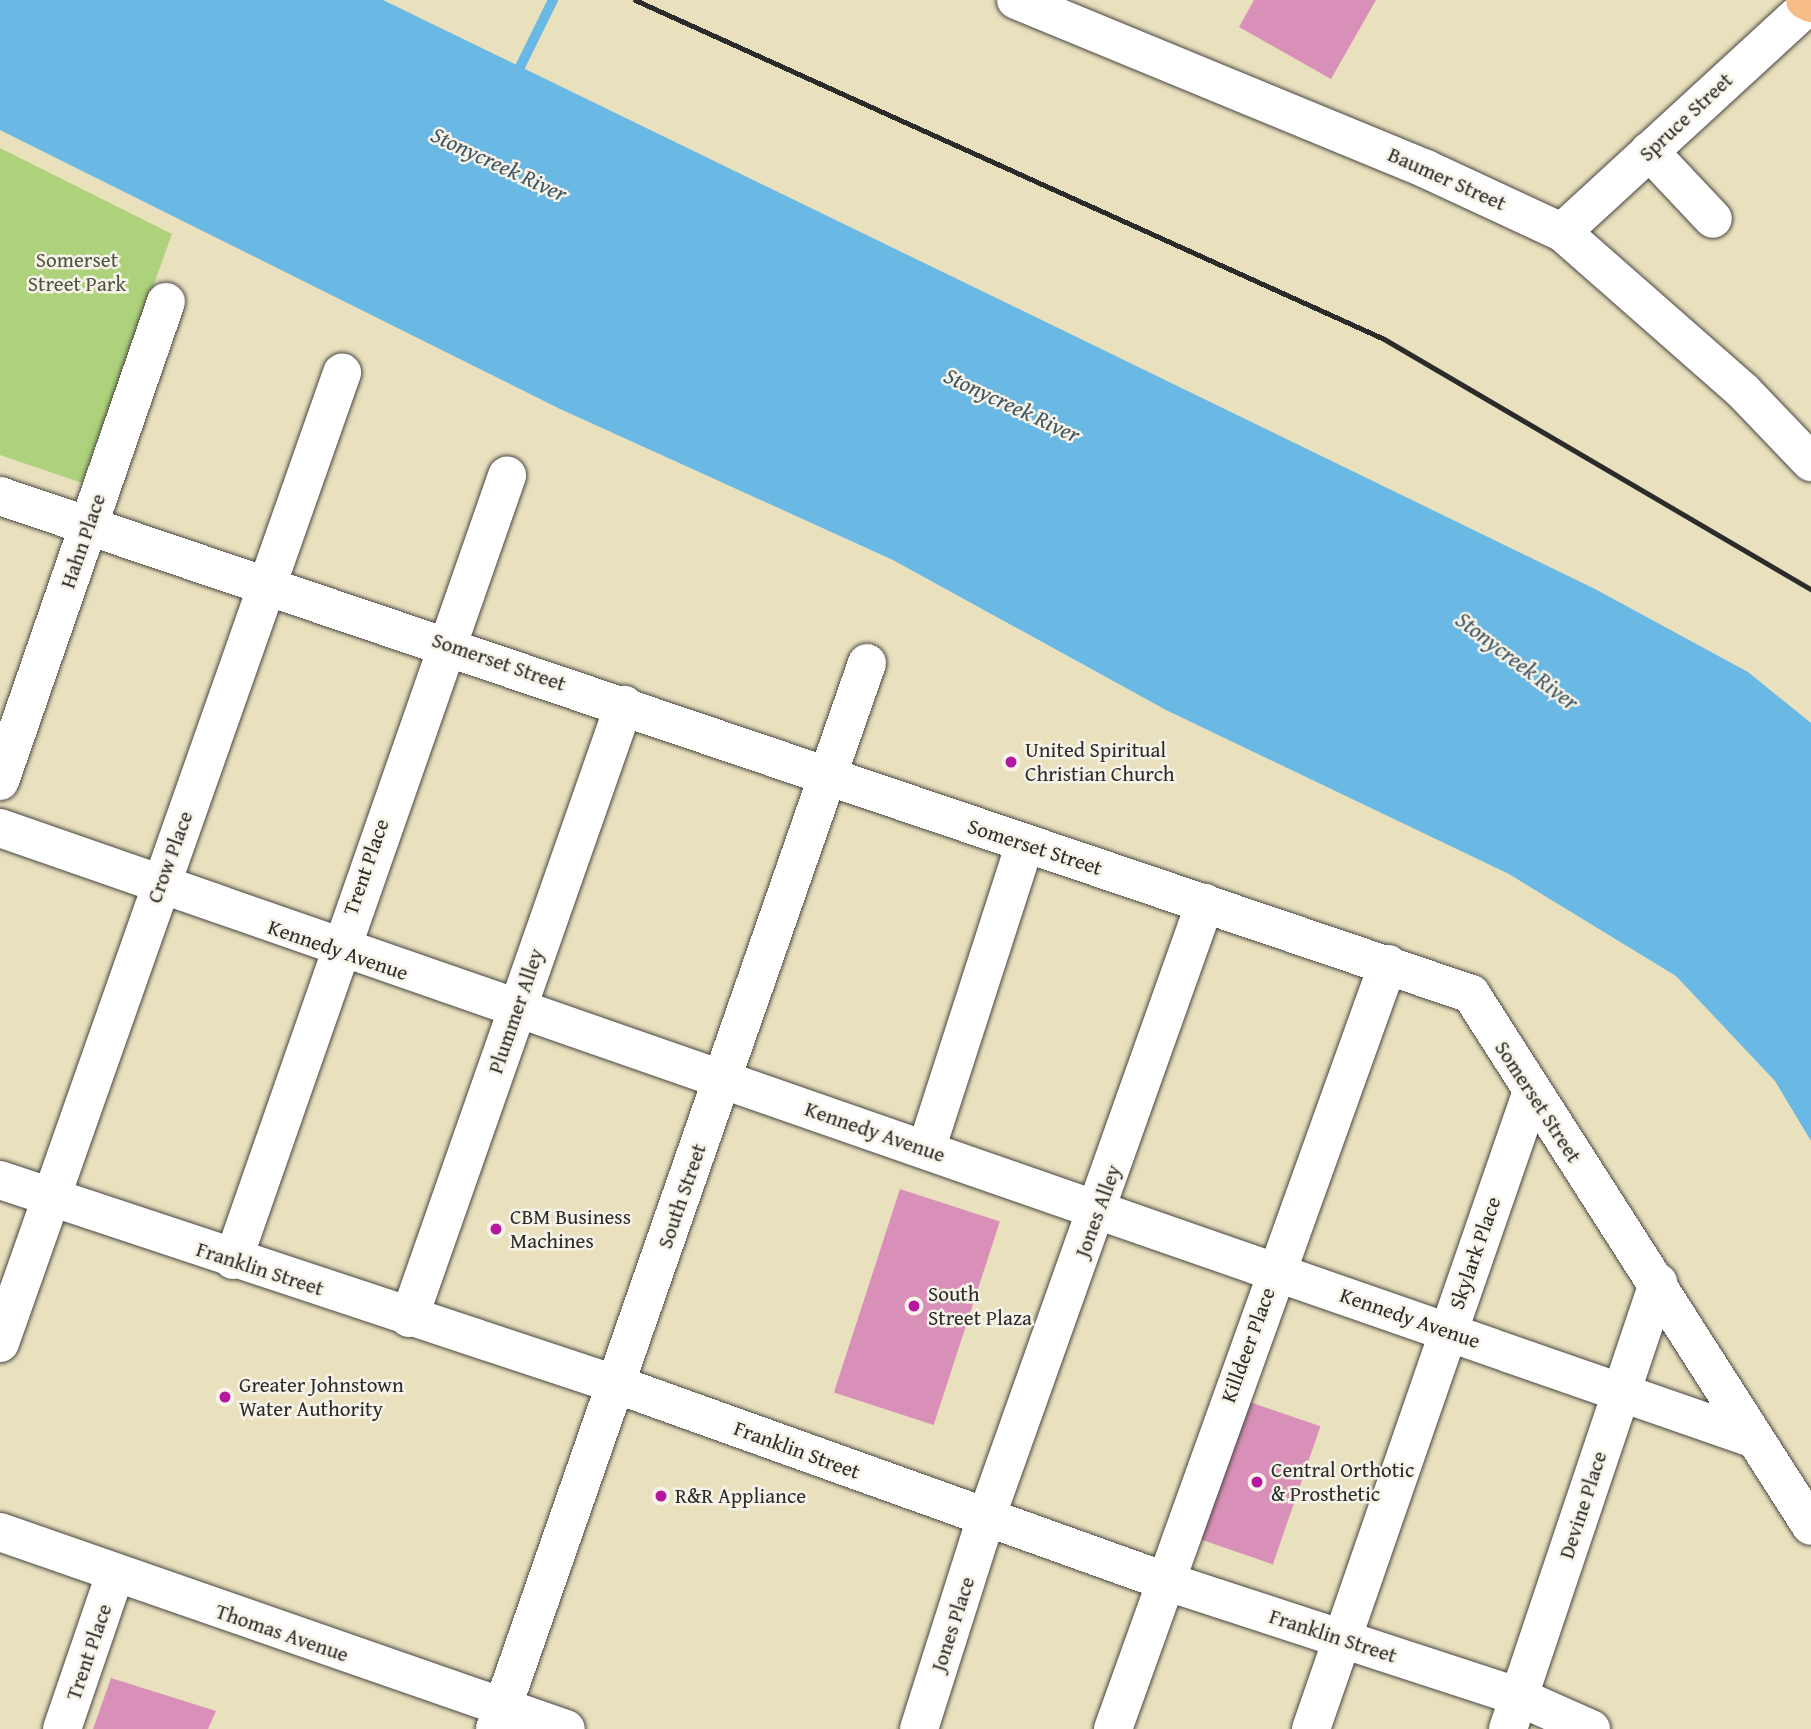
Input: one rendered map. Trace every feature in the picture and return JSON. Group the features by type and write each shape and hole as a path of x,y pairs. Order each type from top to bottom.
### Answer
{"main road":[{"path":"1805,0 1811,3"}],"street":[{"name":"Baumer Street","path":"1016,0 1426,169 1562,232 1744,392 1811,462"},
{"name":"Spruce Street","path":"1562,232 1811,3"},
{"path":"1650,151 1713,219"},
{"name":"Hahn Place","path":"0,781 166,302"},
{"name":"Crow Place","path":"0,1343 264,586 342,373"},
{"name":"Trent Place","path":"233,1260 444,642 507,476"},
{"name":"Somerset Street","path":"0,496 264,586 444,642 825,779 1471,993 1531,1094 1658,1282 1749,1437 1811,1526"},
{"name":"South Street","path":"499,1718 618,1385 867,663"},
{"name":"Plummer Alley","path":"409,1318 624,705"},
{"name":"Kennedy Avenue","path":"0,828 515,1012 722,1079 1749,1437"},
{"path":"926,1150 1025,844"},
{"name":"Jones Alley","path":"986,1518 1099,1210 1205,903"},
{"name":"Killdeer Place","path":"1113,1729 1162,1580 1388,964"},
{"name":"Skylark Place","path":"1311,1729 1531,1094"},
{"name":"Franklin Street","path":"0,1180 233,1260 618,1385 1162,1580 1342,1639 1513,1713 1591,1729"},
{"name":"Devine Place","path":"1513,1713 1658,1282"},
{"name":"Jones Place","path":"919,1729 986,1518"},
{"name":"Thomas Avenue","path":"0,1532 499,1718 566,1729"},
{"name":"Trent Place","path":"62,1729 115,1574"}],"green space":[{"name":"Somerset Street Park","path":"0,148 172,234 82,483 0,455"}],"water":[{"name":"Stonycreek River","path":"0,0 383,0 1595,589 1748,672 1811,723 1811,1141 1775,1081 1676,976 1509,874 1166,710 893,560 558,408 0,130"}],"building":[{"path":"1254,0 1376,0 1331,79 1239,27"},
{"name":"South Street Plaza","path":"900,1189 1000,1221 934,1425 834,1393"},
{"name":"Central Orthotic & Prosthetic","path":"1241,1399 1320,1426 1273,1564 1193,1537"},
{"path":"111,1678 216,1711 208,1729 93,1729"}],"waterway":[{"path":"514,79 553,0"}],"railway":[{"path":"635,0 1384,339 1811,590"}],"place":[{"name":"United Spiritual Christian Church","path":"1011,762"},
{"name":"CBM Business Machines","path":"496,1229"},
{"name":"South Street Plaza","path":"914,1306"},
{"name":"Greater Johnstown Water Authority","path":"225,1397"},
{"name":"Central Orthotic & Prosthetic","path":"1257,1482"},
{"name":"R&R Appliance","path":"661,1496"}]}
